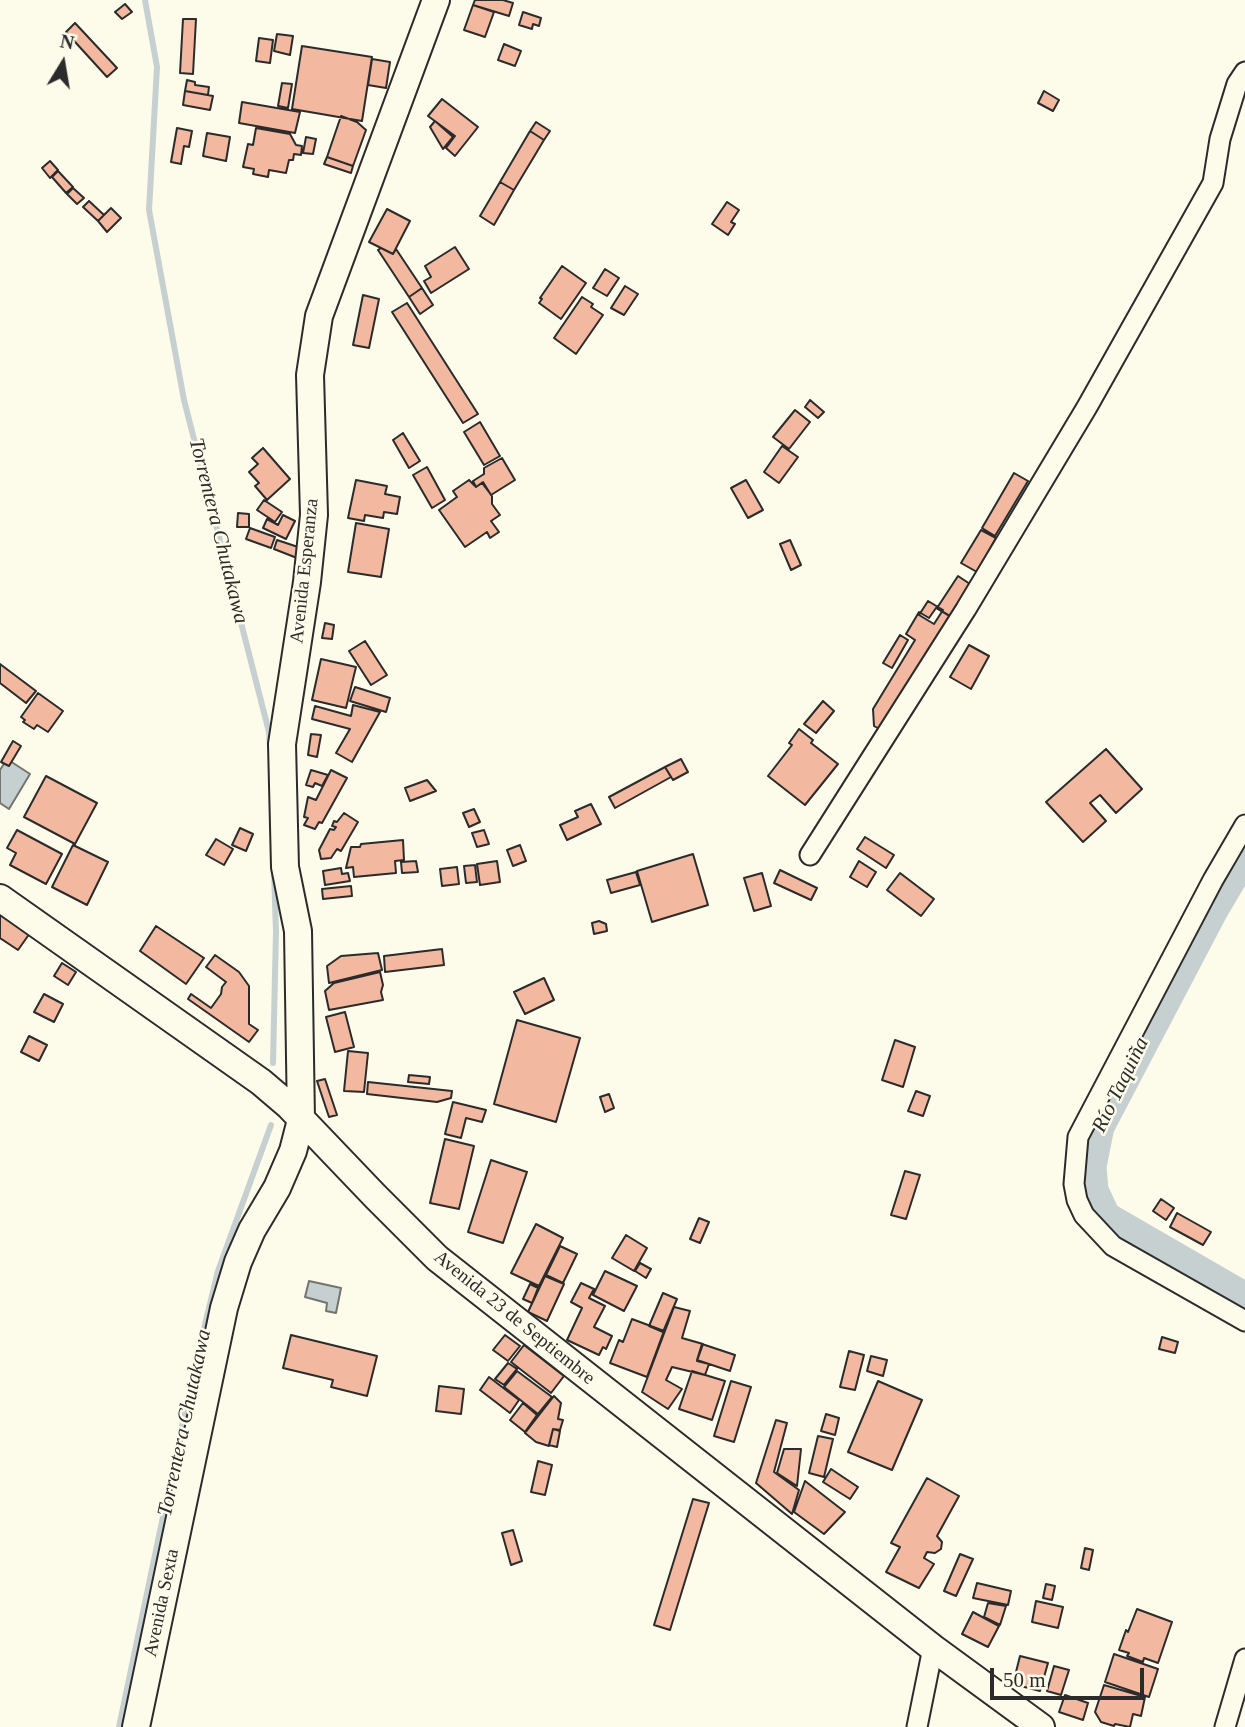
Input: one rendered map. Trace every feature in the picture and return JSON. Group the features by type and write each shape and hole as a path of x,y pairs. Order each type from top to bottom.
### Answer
{"main road":[{"name":"Avenida Esperanza","path":"294,1112 298,931 285,867 282,744 307,582 314,515 310,374 319,316 436,0"},
{"name":"Avenida 23 de Septiembre","path":"0,898 261,1083 294,1112 437,1258 933,1648 1041,1727"},
{"name":"Avenida Sexta","path":"136,1727 224,1308 238,1262 252,1230 277,1188 293,1151 294,1112"}],"street":[{"path":"810,855 981,585 1087,407 1213,183 1220,139 1237,84 1245,72"},
{"path":"1245,825 1213,880 1078,1137 1073,1184 1084,1215 1113,1246 1245,1321"},
{"path":"917,1727 933,1648"},
{"path":"1225,1727 1245,1659"}],"shaded area":[{"path":"7,759 30,774 9,809 0,803 0,770"},
{"path":"309,1281 341,1288 336,1313 326,1311 327,1303 305,1297"}],"building":[{"path":"475,0 503,0 513,3 509,16 473,5"},
{"path":"125,4 132,12 122,19 115,12"},
{"path":"473,5 494,12 485,37 464,30"},
{"path":"523,12 541,18 539,26 533,24 532,29 519,25"},
{"path":"183,19 196,19 193,74 180,73"},
{"path":"75,23 117,68 107,77 66,32"},
{"path":"277,34 293,36 290,55 274,51"},
{"path":"259,38 273,40 270,63 256,61"},
{"path":"504,44 521,51 515,66 498,60"},
{"path":"302,46 372,57 362,121 292,109"},
{"path":"372,59 390,62 386,88 368,85"},
{"path":"187,80 195,82 195,85 209,87 208,95 185,91"},
{"path":"282,83 292,84 288,108 278,106"},
{"path":"185,91 213,96 210,110 183,105"},
{"path":"1044,91 1059,100 1053,111 1038,103"},
{"path":"442,99 478,127 455,156 446,148 455,136 428,116"},
{"path":"242,102 300,112 295,133 239,123"},
{"path":"341,116 357,122 366,130 353,166 327,157"},
{"path":"435,121 453,137 443,149 430,127"},
{"path":"536,122 550,131 544,140 530,131"},
{"path":"177,128 192,131 189,147 184,146 181,164 171,162"},
{"path":"256,128 290,134 296,145 302,146 301,155 294,154 293,160 289,160 286,173 269,170 268,177 253,174 254,169 243,167 248,144 253,145"},
{"path":"530,131 544,140 514,190 500,182"},
{"path":"207,133 230,137 226,161 203,156"},
{"path":"306,137 316,139 313,154 303,153"},
{"path":"327,157 353,166 351,173 324,164"},
{"path":"50,161 58,170 50,178 42,168"},
{"path":"58,171 73,187 66,193 52,177"},
{"path":"500,182 514,190 494,225 480,216"},
{"path":"73,188 84,198 77,204 67,194"},
{"path":"89,201 104,215 98,221 83,207"},
{"path":"727,202 739,210 731,222 735,224 728,235 712,224"},
{"path":"111,208 121,218 107,232 98,221"},
{"path":"387,209 410,221 393,254 369,242"},
{"path":"455,247 469,269 431,293 424,281 431,277 425,266"},
{"path":"381,248 393,254 396,249 422,288 409,297 378,250"},
{"path":"562,266 586,283 561,319 539,303"},
{"path":"605,269 619,278 607,296 593,288"},
{"path":"625,286 638,294 624,315 611,308"},
{"path":"422,288 433,305 420,314 409,297"},
{"path":"363,295 379,299 369,348 353,345"},
{"path":"582,297 603,315 576,354 554,338"},
{"path":"407,303 478,414 463,423 392,312"},
{"path":"810,400 824,412 818,418 805,407"},
{"path":"795,410 810,422 789,449 773,437"},
{"path":"480,422 500,456 484,465 464,432"},
{"path":"403,433 420,461 409,468 393,440"},
{"path":"782,446 798,457 779,483 764,472"},
{"path":"263,448 290,479 267,500 255,486 259,483 249,472 258,464 252,458"},
{"path":"502,458 515,480 491,495 483,482 476,487 473,481 484,474 484,468"},
{"path":"427,467 445,500 432,508 413,475"},
{"path":"1014,473 1028,481 995,536 982,528"},
{"path":"356,480 387,486 385,494 400,497 397,514 384,512 383,518 365,515 364,521 348,518"},
{"path":"469,480 476,487 482,483 492,496 492,504 500,515 491,521 499,532 490,538 487,532 465,547 439,510 457,497 453,491"},
{"path":"746,480 763,510 748,518 731,488"},
{"path":"264,500 282,512 275,522 257,510"},
{"path":"238,513 249,514 249,527 237,527"},
{"path":"283,515 295,521 286,539 263,528 267,519 278,525"},
{"path":"356,523 389,529 381,577 348,572"},
{"path":"250,528 275,537 271,548 246,539"},
{"path":"981,530 996,538 977,572 961,563"},
{"path":"277,540 301,548 297,558 274,549"},
{"path":"790,540 801,565 791,570 780,544"},
{"path":"958,576 970,584 950,616 937,608"},
{"path":"928,601 943,610 934,624 919,615"},
{"path":"936,608 951,617 883,731 874,726 873,709 915,640 906,634 919,612 929,618"},
{"path":"325,623 334,625 332,639 322,638"},
{"path":"900,635 908,640 892,668 883,663"},
{"path":"365,641 387,675 371,685 349,651"},
{"path":"969,645 989,656 971,689 950,677"},
{"path":"321,659 356,667 346,708 312,700"},
{"path":"0,664 36,691 26,703 0,683"},
{"path":"355,687 390,698 386,712 350,701"},
{"path":"38,693 63,711 48,732 37,725 34,729 23,722 25,720 21,717"},
{"path":"823,701 834,711 816,733 804,724"},
{"path":"353,705 380,712 352,762 336,753 350,729 312,719 315,706 351,716"},
{"path":"799,729 813,740 811,743 838,764 805,805 768,776 792,745 789,743"},
{"path":"311,734 321,735 317,757 308,755"},
{"path":"13,741 21,746 9,766 1,762"},
{"path":"1106,749 1142,789 1116,813 1100,795 1090,803 1106,821 1083,842 1046,802"},
{"path":"681,759 688,772 673,780 665,767"},
{"path":"665,767 671,777 615,808 609,797"},
{"path":"311,770 328,775 322,786 315,783 313,787 306,785"},
{"path":"331,770 347,778 322,823 319,822 315,829 304,825 308,818 304,817 308,797 316,800"},
{"path":"46,776 97,803 75,844 24,817"},
{"path":"427,780 436,791 410,801 405,788"},
{"path":"591,804 601,824 567,840 560,825 578,817 575,811"},
{"path":"474,809 480,822 469,827 463,813"},
{"path":"344,813 358,822 341,851 337,849 331,858 321,859 319,850 330,829 334,830 336,827 332,826 334,821 337,822"},
{"path":"240,828 253,834 246,851 232,845"},
{"path":"17,830 62,854 46,884 10,865 16,853 7,848"},
{"path":"484,830 489,844 477,847 472,833"},
{"path":"865,837 894,855 886,868 857,849"},
{"path":"216,839 233,849 224,865 206,855"},
{"path":"403,840 404,860 395,861 396,873 354,877 353,867 346,868 351,847"},
{"path":"73,845 108,862 87,905 52,887"},
{"path":"520,845 526,861 513,866 507,850"},
{"path":"693,854 708,905 652,922 637,871"},
{"path":"416,861 418,872 402,873 401,862"},
{"path":"497,861 500,882 480,885 477,864"},
{"path":"859,861 876,872 867,887 850,877"},
{"path":"475,865 477,882 466,883 464,866"},
{"path":"457,867 459,884 442,886 440,869"},
{"path":"341,868 342,874 348,873 350,881 325,885 323,871"},
{"path":"780,870 817,888 811,900 774,883"},
{"path":"636,872 640,885 611,893 607,880"},
{"path":"762,873 771,906 754,911 744,878"},
{"path":"900,873 934,899 921,916 887,890"},
{"path":"351,886 352,896 323,899 322,889"},
{"path":"0,913 30,933 18,950 0,938"},
{"path":"599,921 606,924 607,931 594,934 592,923"},
{"path":"156,926 204,958 186,984 140,951"},
{"path":"442,949 444,965 385,972 384,956"},
{"path":"378,953 382,970 329,983 327,966 341,956"},
{"path":"215,955 239,972 249,986 249,1024 258,1030 249,1042 188,999 191,994 211,1008 221,994 226,982 206,967"},
{"path":"62,963 76,972 68,985 54,976"},
{"path":"380,972 383,1000 329,1010 325,991 334,983"},
{"path":"544,978 554,1000 525,1014 514,992"},
{"path":"44,994 63,1004 54,1022 34,1012"},
{"path":"345,1012 354,1047 335,1052 326,1017"},
{"path":"517,1020 580,1038 556,1122 494,1104"},
{"path":"29,1036 47,1045 39,1061 21,1052"},
{"path":"895,1040 915,1047 903,1087 882,1080"},
{"path":"348,1051 368,1053 364,1092 344,1091"},
{"path":"409,1075 430,1077 429,1084 408,1082"},
{"path":"325,1079 337,1115 329,1117 317,1081"},
{"path":"368,1082 452,1091 451,1098 437,1102 367,1094"},
{"path":"916,1091 930,1096 923,1116 908,1111"},
{"path":"609,1094 614,1108 605,1112 600,1097"},
{"path":"453,1102 486,1110 482,1122 466,1118 461,1138 445,1134"},
{"path":"445,1139 474,1146 459,1209 430,1203"},
{"path":"491,1160 527,1172 503,1243 468,1232"},
{"path":"905,1171 920,1175 906,1219 891,1215"},
{"path":"1161,1199 1174,1208 1166,1220 1153,1211"},
{"path":"1177,1213 1211,1232 1203,1245 1170,1227"},
{"path":"699,1218 709,1222 700,1243 690,1239"},
{"path":"536,1224 563,1238 539,1286 511,1273"},
{"path":"626,1235 647,1248 634,1271 612,1258"},
{"path":"560,1246 577,1254 563,1283 546,1275"},
{"path":"640,1263 651,1269 646,1278 635,1271"},
{"path":"605,1271 637,1286 624,1311 593,1295"},
{"path":"545,1276 564,1284 547,1321 528,1312"},
{"path":"581,1283 594,1289 589,1298 605,1306 594,1327 612,1336 606,1349 603,1347 599,1355 567,1340 582,1308 571,1302"},
{"path":"530,1284 538,1288 532,1303 523,1299"},
{"path":"663,1293 677,1299 663,1332 649,1326"},
{"path":"674,1307 690,1311 682,1338 703,1344 697,1361 709,1364 705,1375 672,1367 666,1380 682,1389 668,1409 642,1392"},
{"path":"632,1319 664,1331 647,1377 610,1363 619,1340 623,1342"},
{"path":"291,1335 377,1356 367,1396 331,1387 333,1380 283,1368"},
{"path":"505,1335 520,1346 508,1361 493,1350"},
{"path":"1162,1337 1178,1342 1175,1353 1159,1349"},
{"path":"702,1344 735,1355 730,1371 697,1360"},
{"path":"524,1345 564,1376 551,1393 511,1362"},
{"path":"849,1351 864,1355 855,1390 840,1387"},
{"path":"871,1356 887,1360 883,1376 867,1371"},
{"path":"508,1363 517,1369 504,1385 495,1379"},
{"path":"517,1371 552,1397 538,1414 504,1387"},
{"path":"692,1371 725,1381 712,1420 679,1409"},
{"path":"489,1377 519,1400 510,1413 480,1390"},
{"path":"731,1381 751,1387 734,1442 714,1436"},
{"path":"878,1381 922,1400 892,1470 848,1452"},
{"path":"439,1386 464,1389 461,1414 436,1411"},
{"path":"554,1396 561,1403 558,1419 563,1420 560,1430 553,1429 549,1446 536,1442 525,1433"},
{"path":"523,1403 537,1415 525,1432 510,1420"},
{"path":"826,1414 839,1418 835,1435 821,1431"},
{"path":"776,1420 787,1423 774,1472 799,1490 792,1514 756,1483"},
{"path":"553,1429 560,1431 557,1447 549,1445"},
{"path":"818,1436 833,1439 824,1477 809,1473"},
{"path":"784,1449 801,1449 797,1486 777,1473"},
{"path":"538,1461 552,1465 545,1495 531,1492"},
{"path":"831,1469 858,1487 850,1499 823,1482"},
{"path":"927,1478 959,1496 937,1536 942,1542 941,1549 935,1553 927,1552 924,1558 934,1564 919,1588 886,1572 900,1547 891,1543"},
{"path":"805,1481 845,1512 824,1534 794,1512"},
{"path":"693,1499 709,1503 670,1630 654,1625"},
{"path":"513,1530 522,1561 511,1565 502,1533"},
{"path":"1085,1548 1093,1550 1089,1570 1081,1568"},
{"path":"960,1554 973,1559 956,1596 944,1591"},
{"path":"977,1583 1011,1591 1008,1605 973,1598"},
{"path":"1046,1584 1055,1586 1052,1600 1043,1598"},
{"path":"1036,1601 1063,1607 1058,1628 1032,1622"},
{"path":"988,1603 1006,1606 1000,1625 984,1617"},
{"path":"1137,1609 1172,1622 1158,1663 1144,1658 1143,1662 1119,1650"},
{"path":"973,1612 999,1626 988,1647 962,1634"},
{"path":"1114,1654 1158,1669 1149,1697 1105,1682"},
{"path":"1020,1656 1048,1663 1040,1691 1013,1684"},
{"path":"1054,1666 1069,1670 1061,1695 1047,1691"},
{"path":"1104,1685 1145,1697 1141,1716 1133,1714 1130,1727 1101,1722 1095,1712"},
{"path":"1065,1695 1088,1703 1083,1720 1059,1712"}],"waterway":[{"name":"Torrentera Chutakawa","path":"145,0 157,67 149,210 184,400 269,732 270,746"},
{"name":"Río Taquiña","path":"1245,850 1211,907 1096,1126 1088,1166 1090,1191 1103,1219 1245,1301"},
{"name":"Torrentera Chutakawa","path":"273,1063 276,931 274,872"},
{"name":"Torrentera Chutakawa","path":"119,1727 192,1378 218,1271 271,1125"}]}
